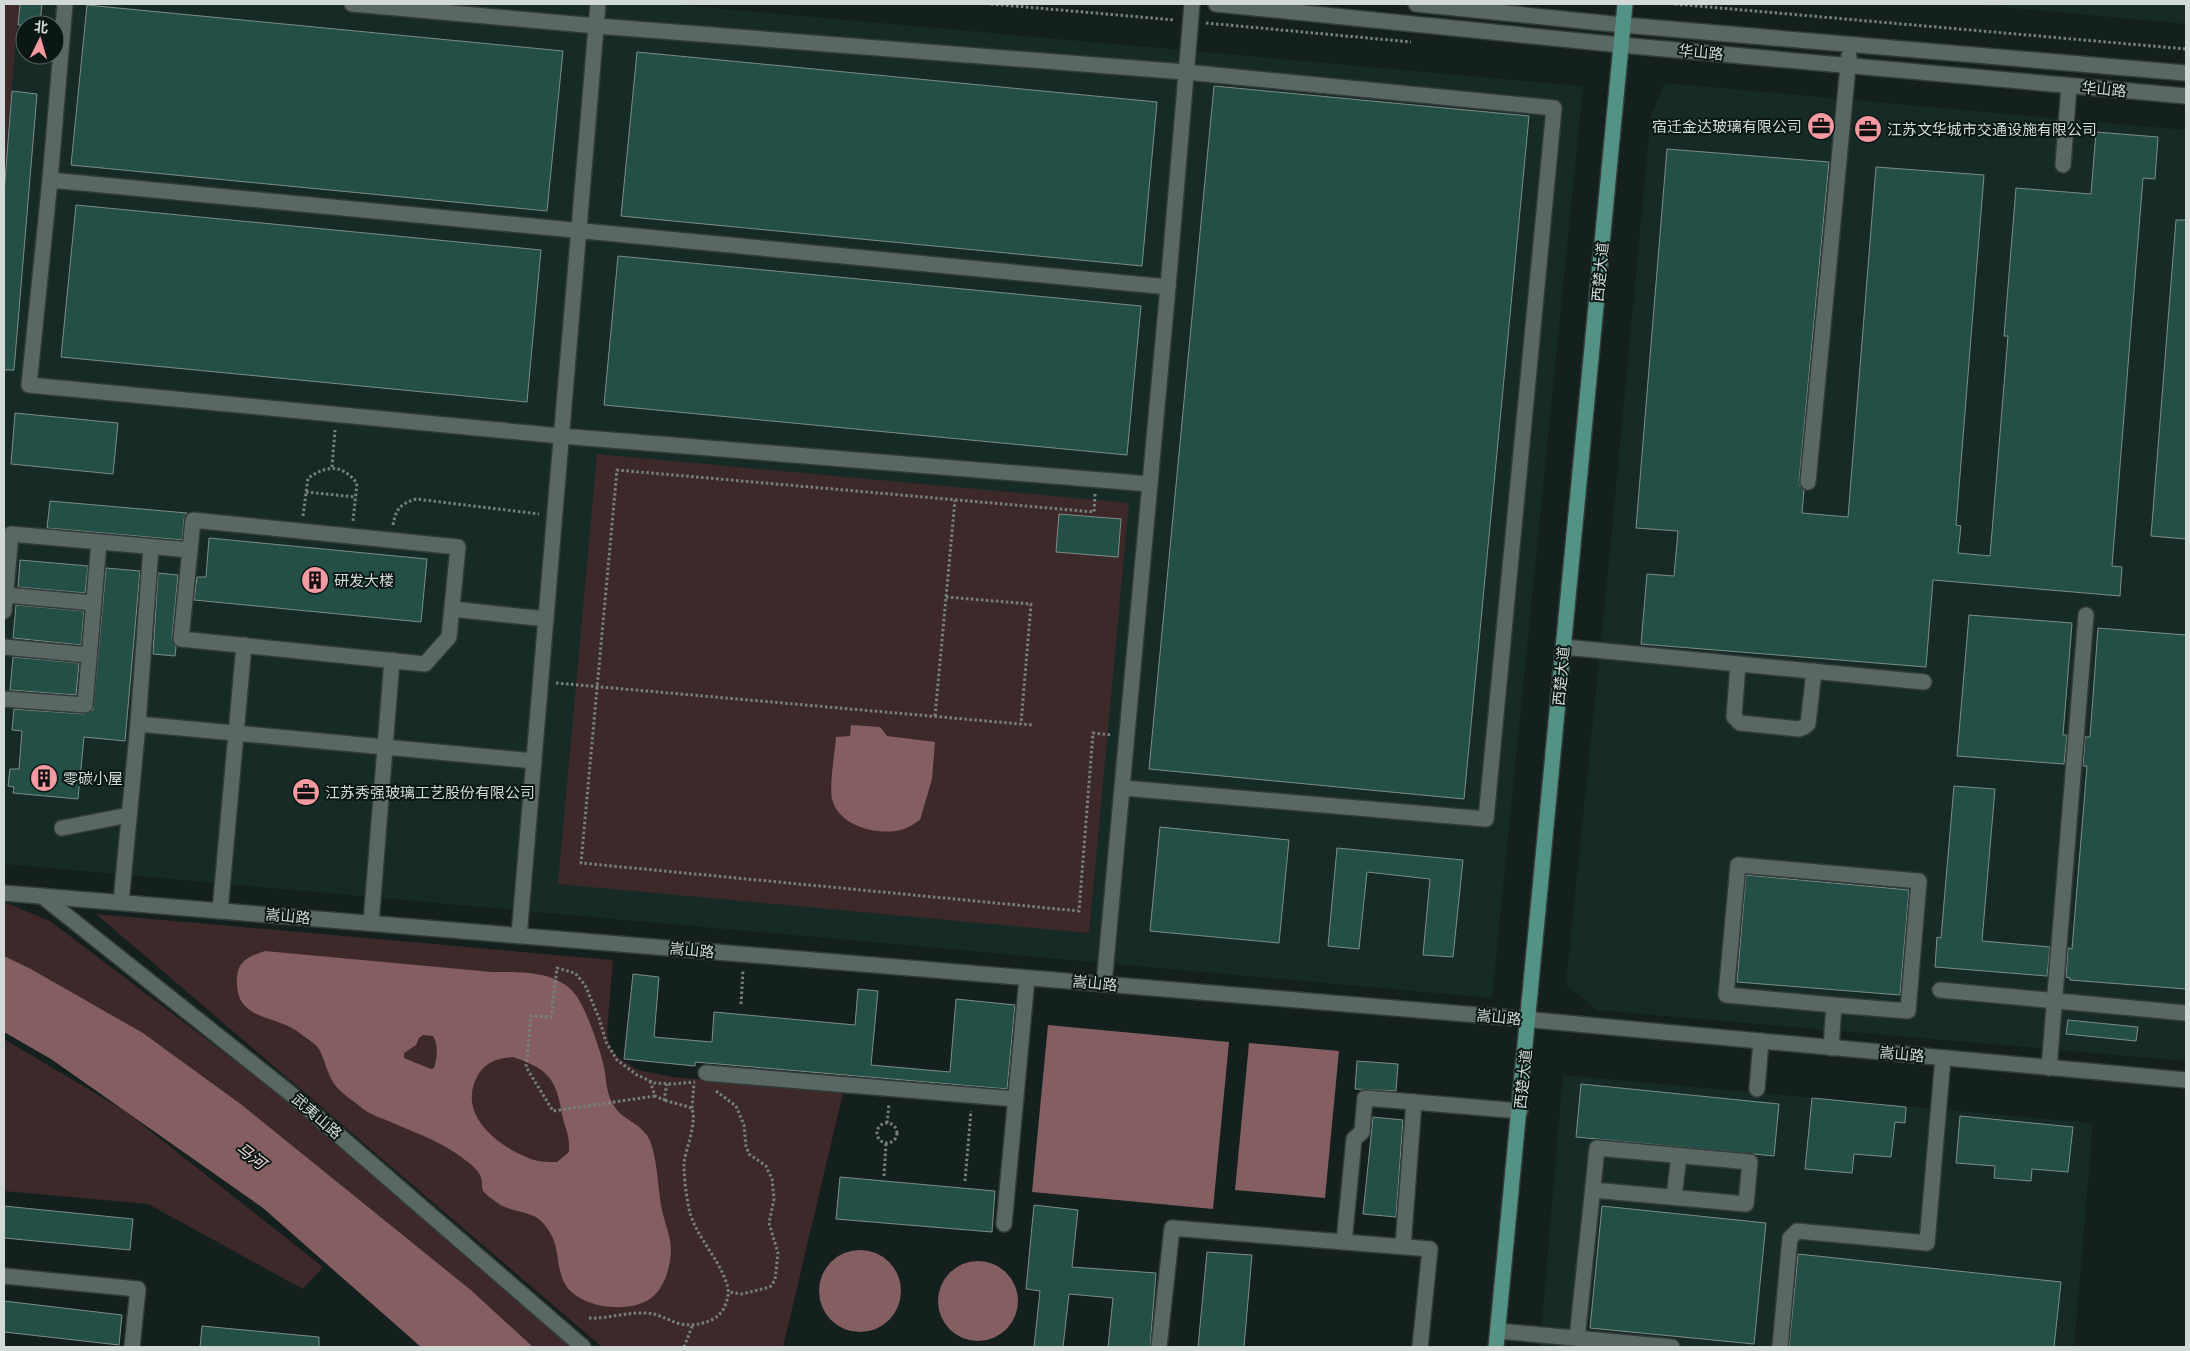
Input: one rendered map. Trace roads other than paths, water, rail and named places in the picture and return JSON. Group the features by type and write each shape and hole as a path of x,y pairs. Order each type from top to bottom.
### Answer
{"main road":[{"name":"西楚大道","path":"1496,1347 1529,1020 1624,4"}],"street":[{"path":"66,4 29,385 562,436 1150,484"},
{"path":"352,4 597,26 1185,72 1554,108 1486,819 1122,788"},
{"path":"519,936 598,4"},
{"path":"1104,984 1192,4"},
{"name":"华山路","path":"1216,4 1621,45 2186,96"},
{"name":"华山路","path":"1416,4 1623,25 2186,72"},
{"path":"1808,482 1850,44"},
{"path":"2063,165 2069,86"},
{"path":"50,180 1168,287"},
{"path":"193,520 458,547 449,637 425,664 181,639 190,550 193,520"},
{"path":"4,612 11,534 190,550"},
{"path":"4,699 85,705 99,542"},
{"path":"122,902 151,547"},
{"path":"5,595 94,603"},
{"path":"452,609 546,619"},
{"path":"2050,1068 2086,615"},
{"path":"220,911 244,645"},
{"path":"4,647 89,655"},
{"path":"1564,647 1924,682"},
{"path":"371,923 392,660"},
{"path":"1738,664 1734,717 1740,722 1799,728 1808,724 1814,671"},
{"path":"138,724 534,761"},
{"path":"62,828 129,815"},
{"path":"1738,865 1920,881 1908,1011 1834,1005 1726,995 1738,865"},
{"name":"嵩山路","path":"4,893 1529,1020 2186,1080"},
{"name":"武夷山路","path":"42,896 291,1094 583,1347"},
{"path":"1004,1224 1027,978"},
{"path":"1940,990 2186,1013"},
{"path":"1832,1048 1834,1005"},
{"path":"1757,1089 1761,1041"},
{"path":"1780,1347 1790,1238 1797,1231 1927,1243 1943,1058"},
{"path":"707,1082 1016,1098"},
{"path":"1344,1242 1354,1140 1362,1132 1365,1098 1520,1111"},
{"path":"1403,1246 1414,1102"},
{"path":"1577,1338 1592,1190 1597,1148 1750,1162 1746,1204 1592,1190"},
{"path":"1674,1197 1679,1156"},
{"path":"1159,1347 1172,1228 1430,1249 1420,1347"},
{"path":"4,1276 138,1289 132,1347"},
{"path":"1498,1331 1672,1347"}],"water":[{"path":"851,725 880,727 887,736 935,742 932,779 920,820 899,830 876,831 857,826 848,821 835,808 831,786 836,737 850,736"},
{"path":"265,951 492,972 536,974 548,976 567,986 579,1000 592,1029 602,1059 609,1094 614,1105 622,1115 646,1134 653,1148 662,1210 671,1246 666,1277 656,1294 641,1303 616,1307 603,1306 578,1297 569,1290 563,1280 555,1244 548,1230 538,1218 504,1207 488,1196 483,1191 481,1177 476,1169 449,1149 363,1109 335,1085 319,1048 291,1027 249,1010 242,1002 238,992 238,971 242,963 250,957","holes":["423,1035 433,1036 436,1044 436,1060 434,1068 431,1069 404,1058 404,1053 416,1045 419,1038","513,1057 525,1061 542,1071 548,1076 557,1092 569,1146 569,1152 557,1162 534,1160 508,1148 496,1140 478,1118 473,1106 472,1093 476,1079 482,1069 491,1062"]},
{"name":"马河","path":"4,956 31,969 143,1033 242,1105 472,1291 533,1347 421,1347 263,1208 51,1059 4,1032"},
{"path":"1048,1025 1229,1042 1213,1209 1032,1192"},
{"path":"1249,1043 1339,1051 1325,1198 1235,1190"},
{"path":"860,1250 876,1254 889,1262 897,1275 901,1291 897,1307 889,1320 876,1328 860,1332 844,1328 831,1320 823,1307 819,1291 823,1275 831,1262 844,1254"},
{"path":"970,1261 986,1261 1007,1272 1018,1293 1018,1309 1007,1330 986,1341 970,1341 956,1335 944,1323 938,1309 938,1293 944,1279 956,1267"}],"place":[{"name":"宿迁金达玻璃有限公司","path":"1821,126"},
{"name":"江苏文华城市交通设施有限公司","path":"1868,129"},
{"name":"研发大楼","path":"315,580"},
{"name":"零碳小屋","path":"44,778"},
{"name":"江苏秀强玻璃工艺股份有限公司","path":"306,792"}]}
